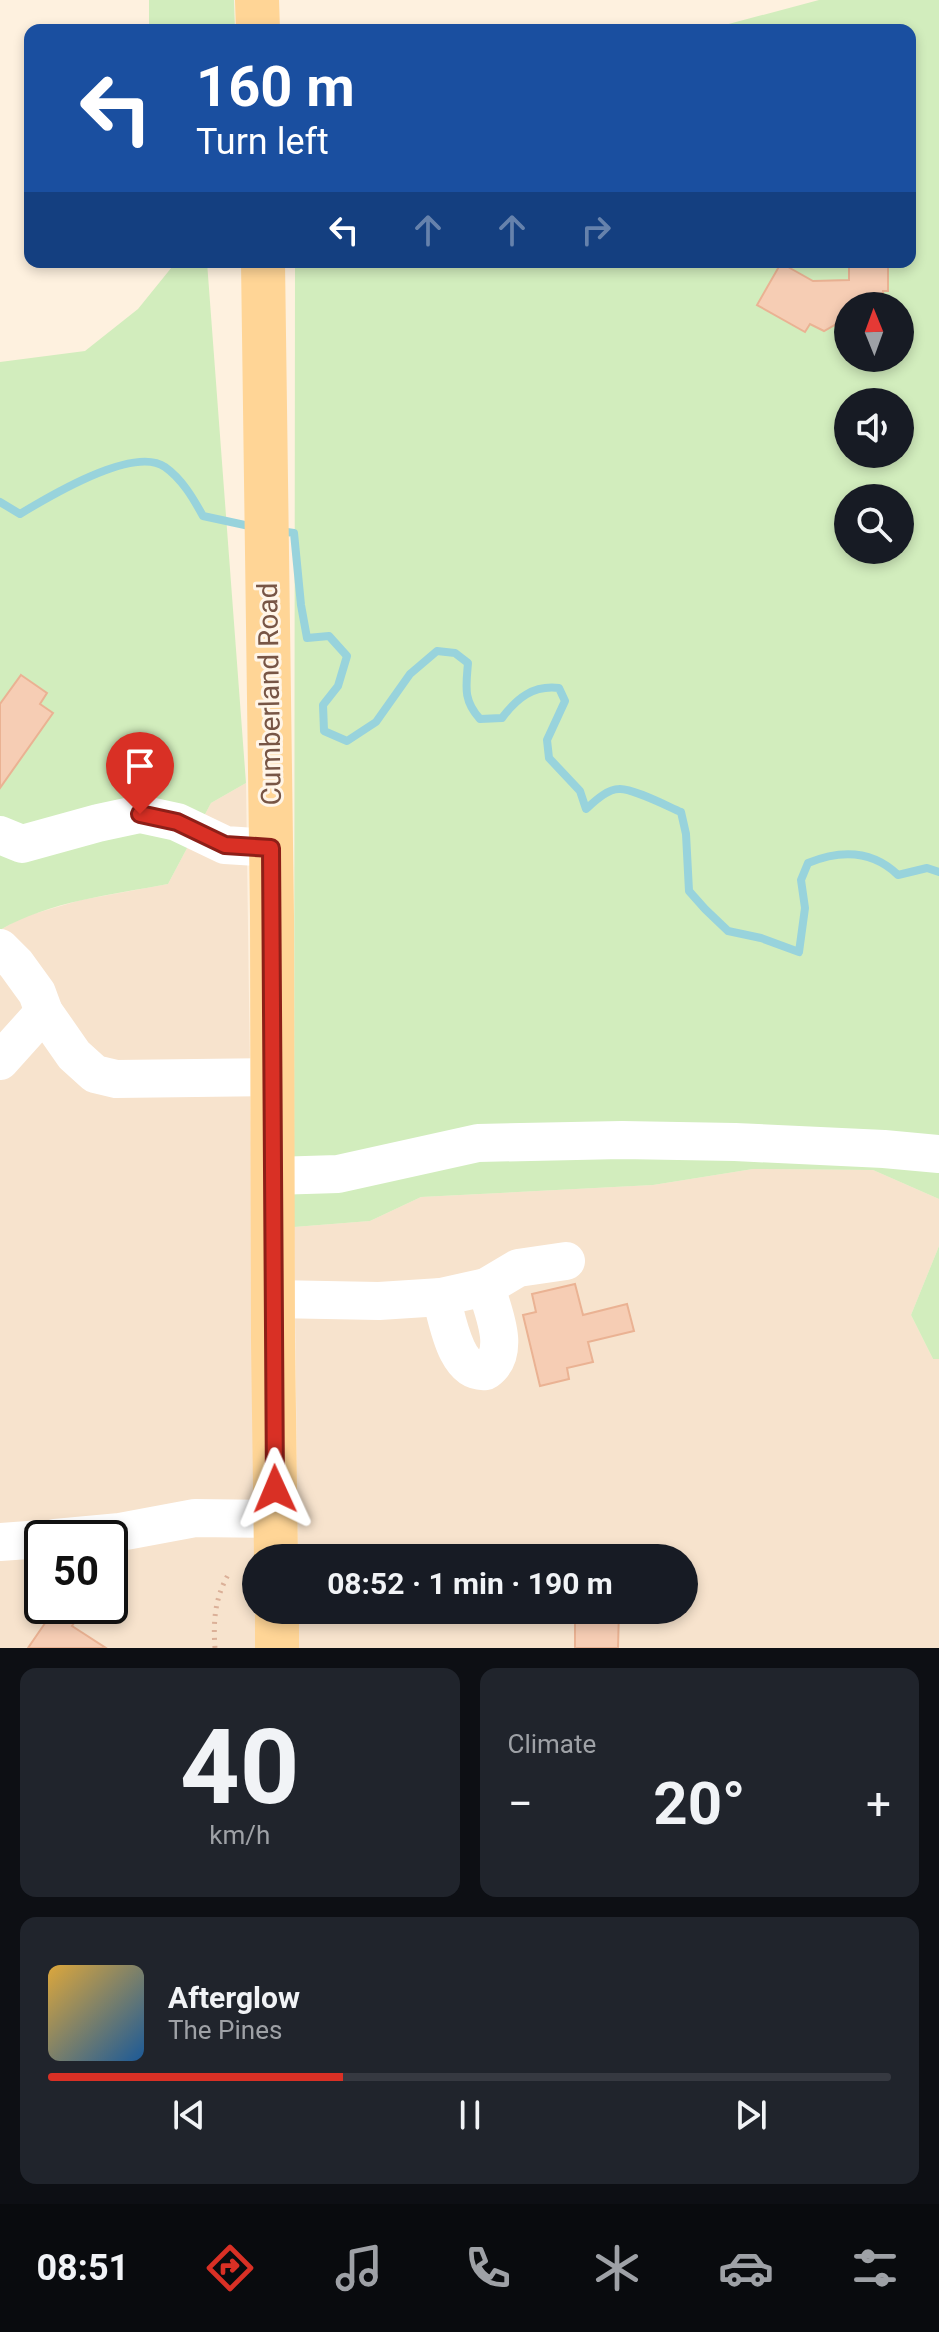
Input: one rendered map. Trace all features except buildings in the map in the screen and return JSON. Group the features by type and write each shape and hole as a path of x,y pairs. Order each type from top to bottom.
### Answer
{"main road":[{"path":"257,0 258,24"},
{"name":"Cumberland Road","path":"263,268 276,1538"},
{"path":"277,1624 277,1648"}],"lane":[{"path":"0,835 22,844 140,814 177,822 225,845 271,848"},
{"path":"0,948 37,993 44,1012 74,1055 95,1074 116,1079 272,1077"},
{"path":"0,1061 44,1012"},
{"path":"273,1176 338,1174 478,1143 622,1140 735,1142 939,1154"},
{"path":"273,1299 379,1301 441,1297 486,1287 518,1268 566,1261"},
{"path":"441,1297 458,1353 468,1367 478,1372 486,1371 497,1359 499,1342 486,1287"},
{"path":"128,1531 195,1518 276,1538"},
{"path":"0,1542 24,1540"}],"path":[{"path":"215,1648 213,1628 217,1600 228,1575"}],"shaded area":[{"path":"246,783 257,1544 242,1544 242,1624 258,1624 258,1648 0,1648 0,930 23,917 81,900 168,884 211,803"},
{"path":"753,1169 873,1170 939,1199 939,1246 911,1315 933,1359 939,1359 939,1648 298,1648 298,1624 698,1624 698,1544 298,1544 294,1227 370,1221 421,1197 653,1185"}],"green space":[{"path":"149,0 234,0 235,24 149,24"},
{"path":"819,0 939,0 939,1199 873,1170 753,1169 653,1185 421,1197 370,1221 294,1227 295,268 916,268 916,24 729,24"},
{"path":"171,268 207,268 246,783 211,803 168,884 60,906 0,930 0,362 85,351 138,309"},
{"path":"939,1246 939,1359 933,1359 911,1315"}],"waterway":[{"path":"0,502 20,514 91,476 133,463 151,462 165,467 177,477 203,516 254,527"},
{"path":"280,531 294,533 307,638 329,636 347,656 338,686 323,705 324,731 347,741 376,722 410,674 437,651 455,653 468,663 468,699 480,719 502,718 526,694 559,688 565,701 547,740 549,758 580,791 586,809 605,793 625,789 681,812 686,834 689,891 728,931 761,938 799,952 805,908 801,880 808,863 844,854 867,857 898,875 927,868 939,872"}],"route":[{"path":"140,814 177,822 225,845 271,848 275,1489"}]}
